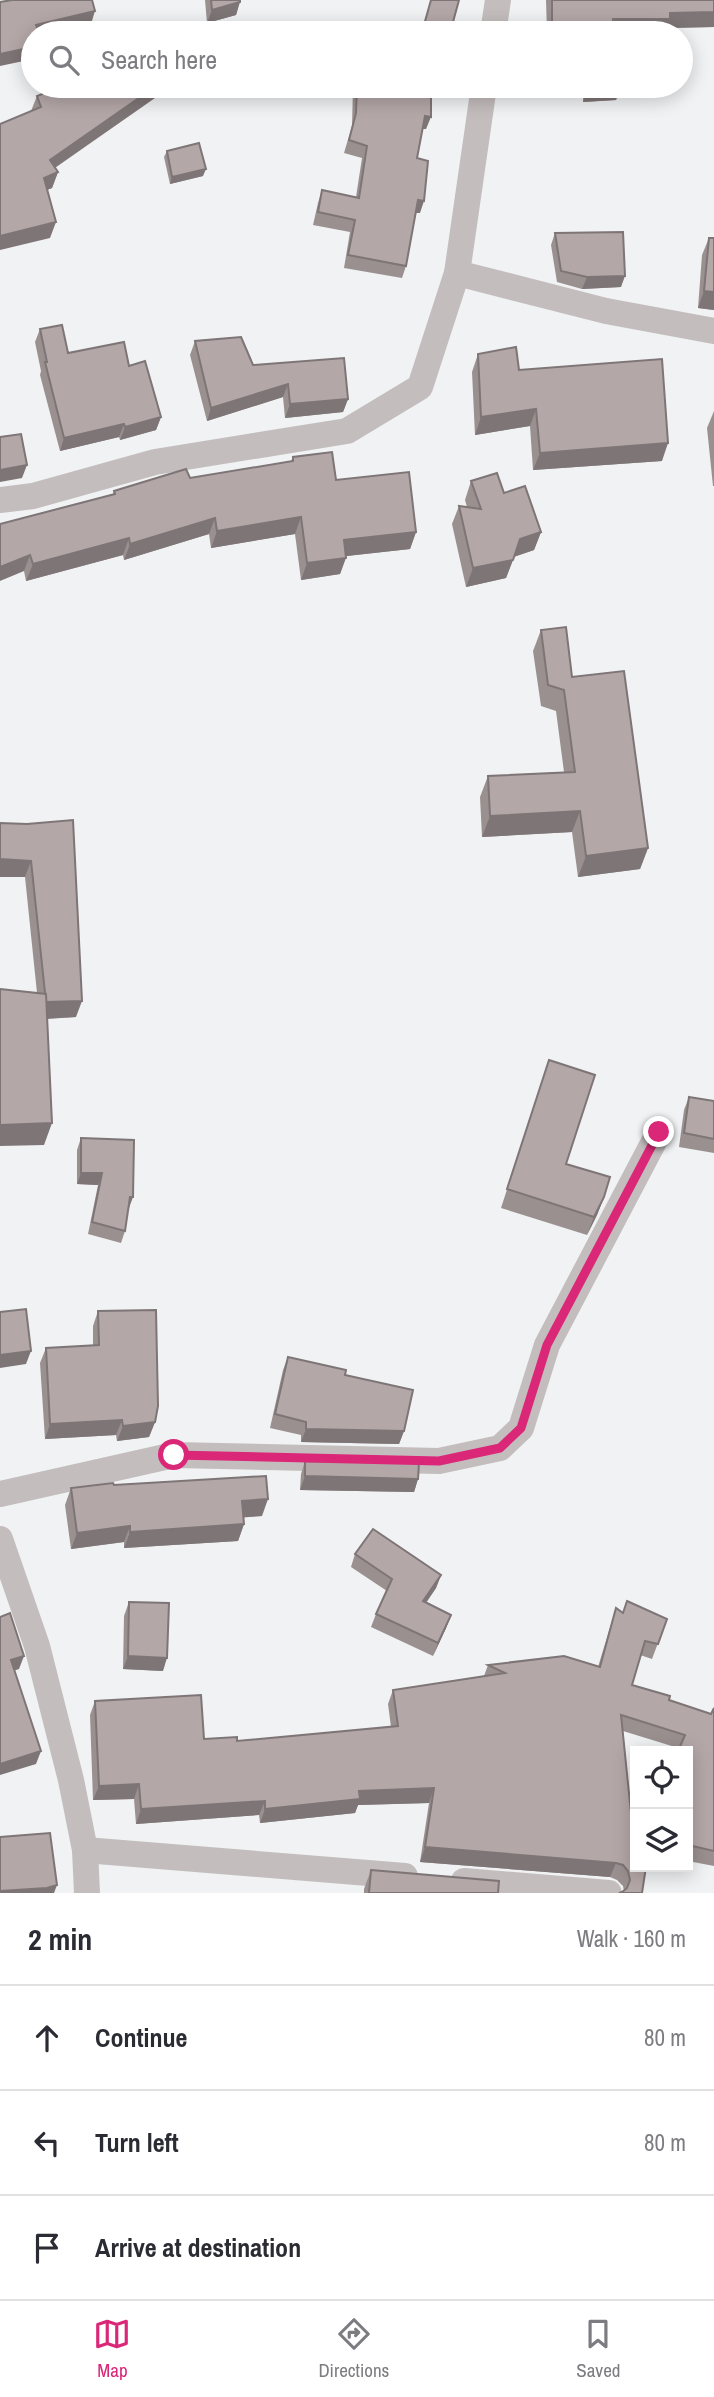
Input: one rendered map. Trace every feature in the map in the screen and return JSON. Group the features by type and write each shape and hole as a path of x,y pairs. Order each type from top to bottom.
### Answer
{"street":[{"path":"495,21 498,0"},
{"path":"0,500 33,496 155,462 347,431 420,387 457,273 482,98"},
{"path":"457,273 606,311 714,331"},
{"path":"0,1494 174,1455 439,1461 500,1448 521,1428 547,1345 659,1132"},
{"path":"0,1539 37,1646 71,1780 85,1850 87,1893"},
{"path":"85,1850 609,1893"}],"building":[{"path":"92,0 95,11 53,21 21,21 21,50 0,54 0,2"},
{"path":"211,0 240,0 240,2 212,10"},
{"path":"431,0 459,0 453,21 425,21"},
{"path":"552,0 714,0 714,12 670,13 670,19 552,21"},
{"path":"38,98 139,98 50,160 58,172 44,178 56,222 0,236 0,124 41,107"},
{"path":"357,98 431,98 431,117 425,116 417,158 428,161 424,201 418,200 406,266 348,255 355,220 318,212 322,190 359,198 367,146 349,140 356,113"},
{"path":"199,143 206,169 172,177 167,151"},
{"path":"623,232 625,276 587,277 561,271 555,233"},
{"path":"709,238 714,238 714,292 704,291"},
{"path":"62,325 68,353 124,342 129,366 145,361 161,417 125,427 124,424 64,438 45,362 40,329"},
{"path":"241,337 253,365 344,358 348,399 290,404 288,384 211,408 195,341"},
{"path":"516,347 519,370 662,359 668,443 540,453 536,409 481,417 478,354"},
{"path":"21,434 27,465 0,470 0,437"},
{"path":"332,452 336,480 409,472 416,532 344,540 346,558 307,563 301,517 217,531 215,518 130,544 129,538 33,564 30,555 0,567 0,524 115,494 114,491 186,469 190,478 293,461 293,457"},
{"path":"497,473 504,493 525,486 541,532 520,539 513,560 473,568 459,506 481,509 471,481"},
{"path":"566,627 572,677 624,671 648,848 586,856 580,811 490,816 488,776 575,772 564,690 548,685 541,630"},
{"path":"73,820 82,1001 46,1002 31,861 0,859 0,823 27,824"},
{"path":"0,989 46,994 52,1123 0,1125"},
{"path":"549,1060 595,1075 566,1164 610,1177 594,1217 507,1189"},
{"path":"689,1097 714,1101 714,1139 684,1133"},
{"path":"81,1138 134,1140 133,1197 130,1197 125,1231 92,1222 102,1173 81,1173"},
{"path":"26,1309 31,1351 0,1355 0,1312"},
{"path":"156,1310 158,1406 155,1422 123,1426 122,1420 50,1424 46,1348 99,1345 98,1311"},
{"path":"288,1357 346,1370 345,1375 413,1390 404,1431 306,1429 306,1422 275,1414"},
{"path":"305,1461 419,1463 418,1479 305,1476"},
{"path":"266,1476 268,1499 242,1501 244,1524 130,1532 130,1526 77,1533 71,1488 113,1483"},
{"path":"373,1529 441,1575 423,1601 451,1615 438,1643 376,1614 392,1579 355,1554"},
{"path":"627,1601 667,1619 658,1644 645,1641 632,1685 670,1696 669,1700 711,1714 714,1708 714,1851 693,1846 693,1746 680,1746 685,1735 621,1715 630,1803 630,1872 645,1872 642,1893 619,1893 627,1888 630,1880 628,1871 623,1865 616,1863 425,1847 434,1788 359,1791 360,1799 265,1809 265,1801 141,1809 139,1784 99,1786 95,1701 201,1695 204,1739 237,1737 237,1741 398,1726 393,1690 505,1673 488,1665 564,1656 600,1667 616,1608 623,1613"},
{"path":"129,1602 169,1603 167,1658 128,1656"},
{"path":"10,1613 24,1656 11,1660 41,1751 0,1764 0,1617"},
{"path":"50,1833 57,1885 0,1891 0,1837"},
{"path":"371,1870 499,1881 498,1893 369,1893"}],"route":[{"path":"174,1455 439,1461 500,1448 521,1428 547,1345 659,1132"}]}
